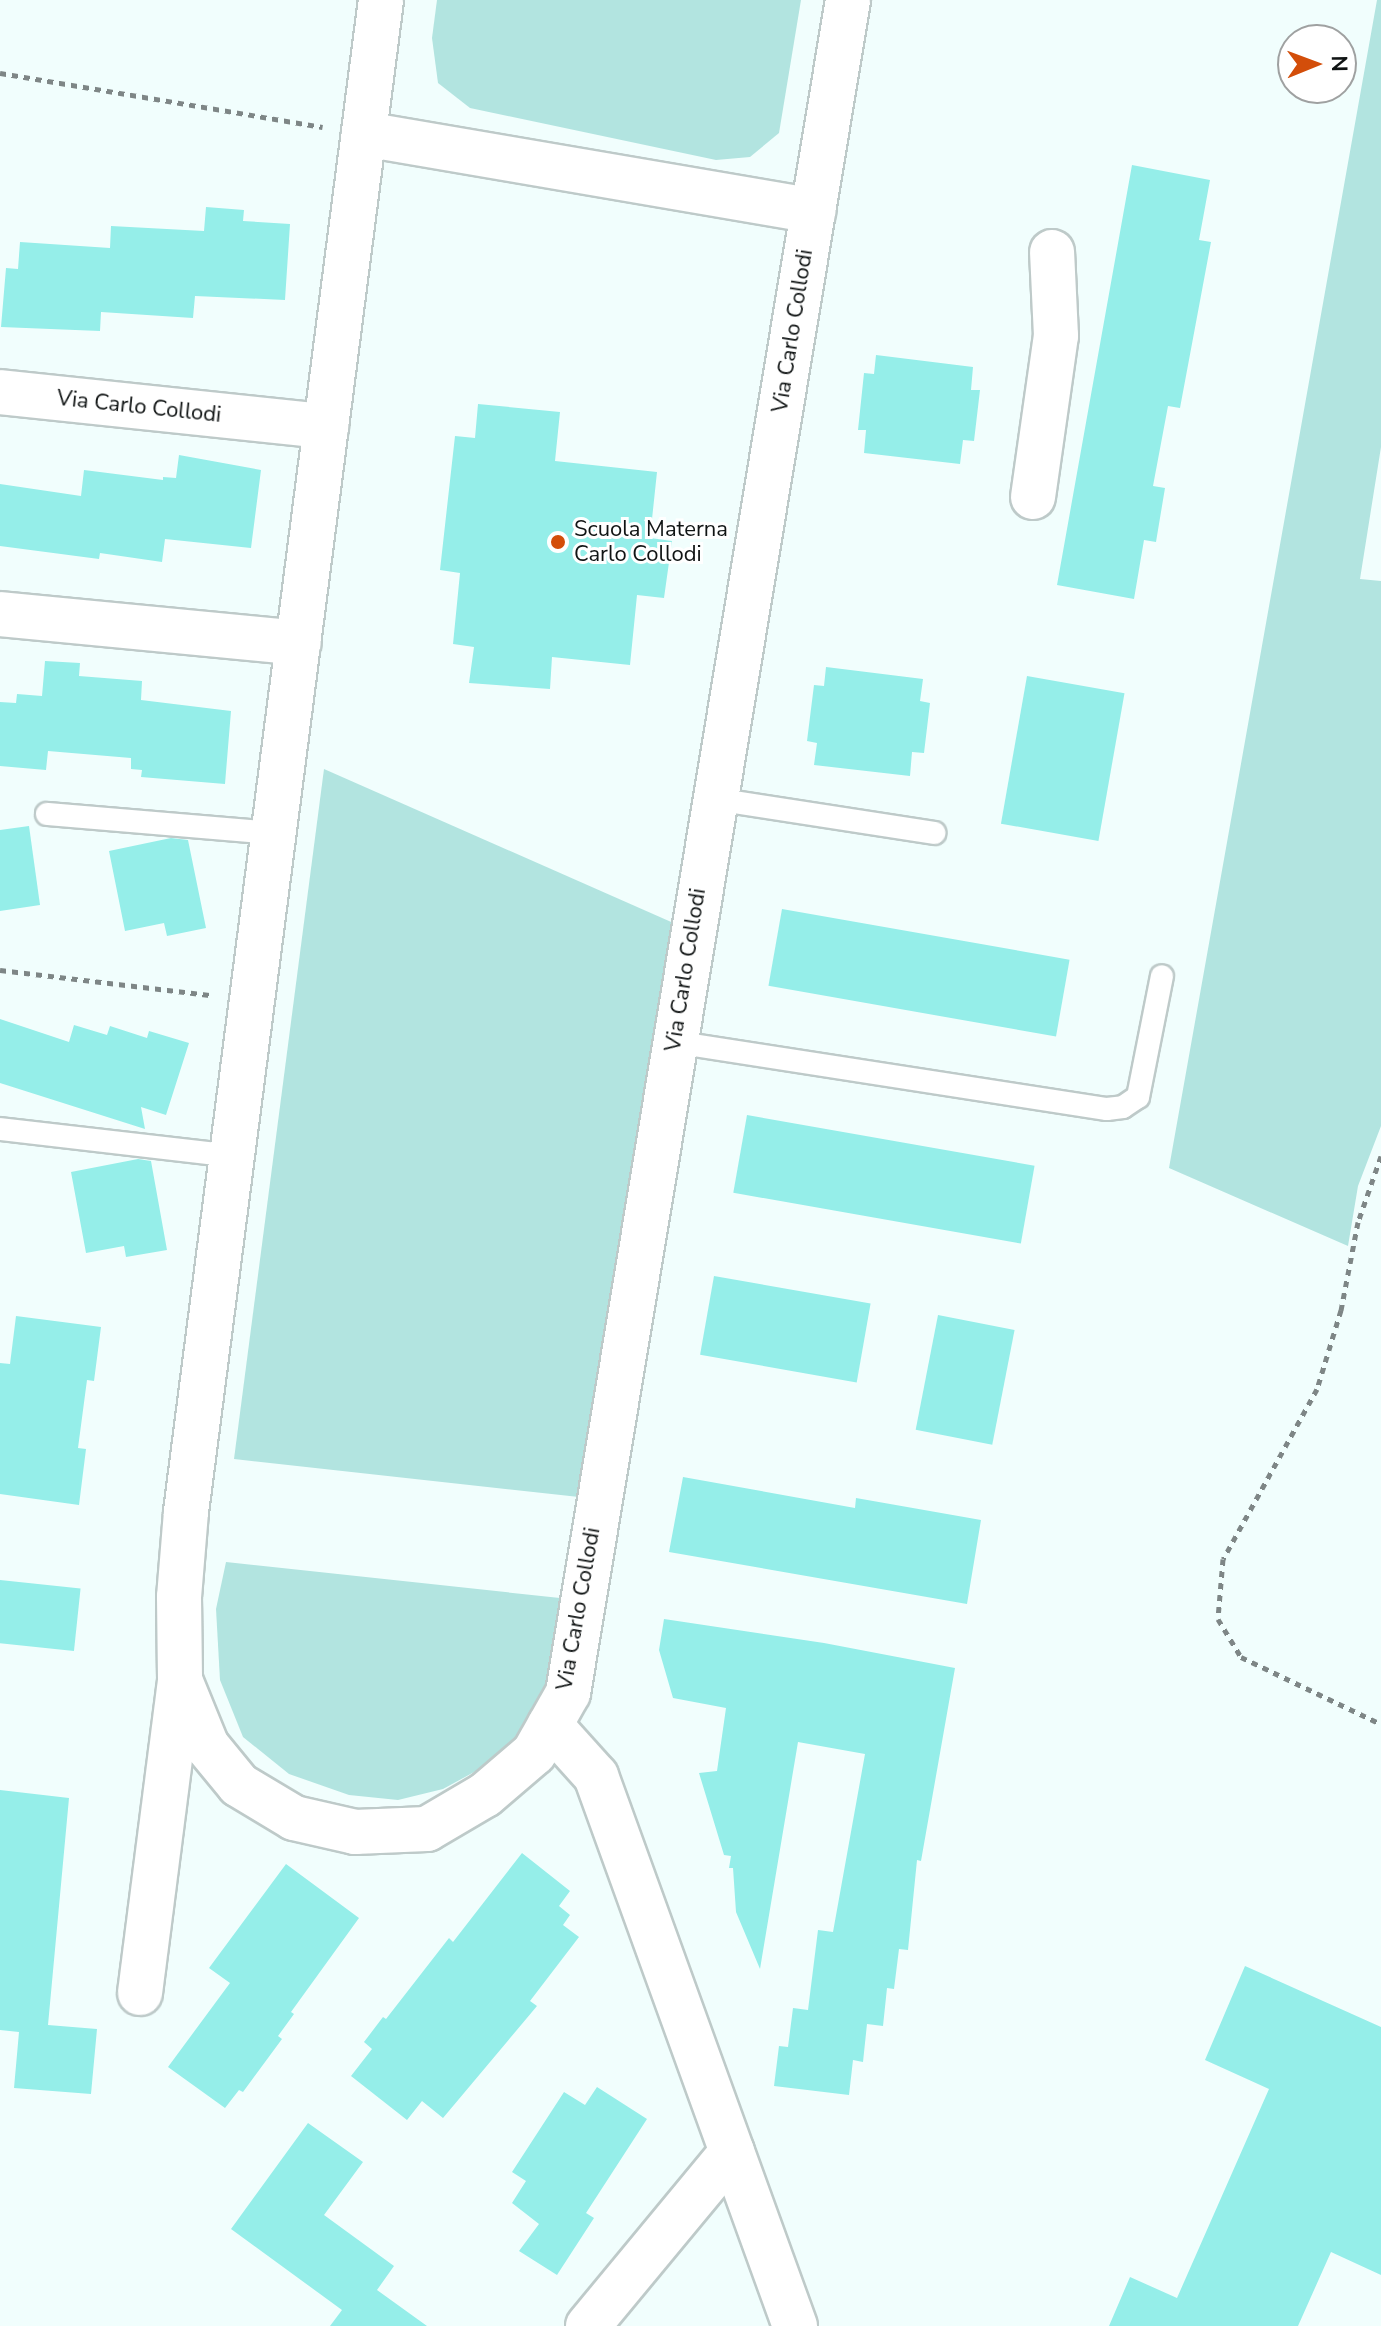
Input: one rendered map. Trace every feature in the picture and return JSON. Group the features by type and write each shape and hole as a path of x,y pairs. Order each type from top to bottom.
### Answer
{"street":[{"name":"Via Carlo Collodi","path":"140,1993 180,1680 179,1597 186,1512 381,0"},
{"name":"Via Carlo Collodi","path":"180,1680 207,1746 239,1785 294,1818 355,1832 427,1829 485,1795 534,1753 568,1693 848,0"},
{"path":"364,134 813,211"},
{"path":"1033,497 1056,336 1052,252"},
{"name":"Via Carlo Collodi","path":"0,392 326,426"},
{"path":"0,614 299,643"},
{"path":"550,1725 596,1776 795,2326"},
{"path":"588,2326 732,2152"}],"lane":[{"path":"715,799 934,833"},
{"path":"47,814 274,833"},
{"path":"674,1042 1107,1109 1123,1107 1138,1097 1162,976"},
{"path":"0,1129 233,1156"}],"path":[{"path":"0,73 364,134"},
{"path":"0,970 253,1000"},
{"path":"1381,1156 1358,1222 1341,1310 1317,1389 1223,1559 1218,1619 1241,1657 1381,1724"}],"shaded area":[{"path":"437,0 801,0 779,133 750,157 716,160 470,108 438,83 432,38"},
{"path":"1377,0 1381,0 1381,447 1360,579 1381,581 1381,1126 1358,1186 1348,1246 1169,1168"},
{"path":"324,769 678,925 579,1497 234,1459"},
{"path":"226,1562 560,1598 545,1689 525,1730 487,1765 443,1789 398,1800 349,1795 289,1774 243,1737 220,1680 216,1609"}],"building":[{"path":"1132,165 1210,180 1199,240 1211,242 1180,408 1168,406 1153,486 1165,488 1156,542 1144,540 1134,599 1057,585"},
{"path":"206,207 244,210 243,221 290,224 285,300 195,296 193,318 101,312 100,331 1,327 6,268 18,269 20,242 110,248 111,226 204,231"},
{"path":"876,355 973,367 971,390 980,390 974,441 963,440 960,464 864,453 866,430 858,430 864,373 874,374"},
{"path":"478,404 560,412 555,461 657,472 650,538 672,541 664,598 637,595 630,665 552,657 550,689 469,683 474,647 453,644 460,573 440,570 455,436 475,438"},
{"path":"179,455 261,470 251,548 165,539 162,562 100,553 99,559 0,546 0,484 81,496 84,470 163,480 163,477 176,478"},
{"path":"45,661 80,663 79,676 142,681 141,700 231,711 225,784 141,777 142,770 131,769 131,758 48,751 46,770 0,766 0,702 16,703 17,694 42,696"},
{"path":"826,667 923,679 920,701 930,703 924,753 912,752 910,776 814,765 817,743 807,741 814,685 824,686"},
{"path":"1027,676 1124,693 1098,841 1001,824"},
{"path":"29,826 40,905 0,911 0,830"},
{"path":"171,838 188,840 206,928 167,936 164,923 125,931 109,851"},
{"path":"782,909 1070,960 1056,1037 768,986"},
{"path":"0,1019 69,1042 74,1025 107,1035 110,1026 147,1038 149,1031 189,1043 166,1115 141,1107 145,1129 0,1083"},
{"path":"747,1115 1035,1166 1021,1244 733,1193"},
{"path":"138,1159 151,1161 167,1250 126,1257 124,1246 86,1253 71,1172"},
{"path":"714,1276 871,1304 857,1382 700,1355"},
{"path":"938,1315 1015,1330 992,1445 916,1430"},
{"path":"16,1316 101,1327 94,1381 87,1380 78,1448 86,1449 79,1505 0,1494 0,1363 10,1364"},
{"path":"683,1477 855,1508 856,1498 981,1520 967,1604 669,1552"},
{"path":"0,1580 81,1588 74,1651 0,1643"},
{"path":"664,1619 824,1643 955,1668 921,1861 917,1860 908,1950 899,1949 894,1989 887,1988 883,2026 867,2024 863,2062 853,2060 849,2095 774,2086 779,2046 788,2047 793,2008 808,2010 818,1930 833,1932 865,1754 798,1742 760,1969 736,1912 733,1868 729,1868 731,1856 724,1855 699,1773 717,1771 726,1708 673,1698 659,1650"},
{"path":"0,1790 69,1798 48,2025 97,2029 91,2094 14,2088 19,2032 0,2030"},
{"path":"522,1853 570,1891 559,1906 570,1915 563,1925 579,1937 530,2001 537,2006 443,2118 422,2101 407,2120 351,2076 372,2049 364,2042 383,2017 386,2019 449,1938 453,1942"},
{"path":"286,1864 359,1918 291,2012 294,2014 278,2036 282,2039 243,2092 239,2090 225,2108 168,2067 230,1983 209,1968"},
{"path":"1245,1966 1381,2027 1381,2275 1331,2252 1298,2326 1109,2326 1130,2277 1177,2298 1269,2089 1205,2060"},
{"path":"597,2087 647,2119 586,2213 594,2218 557,2275 519,2251 539,2224 512,2203 526,2181 512,2172 564,2092 585,2105"},
{"path":"308,2123 363,2162 324,2215 394,2266 377,2290 427,2326 330,2326 342,2310 231,2229"}],"place":[{"name":"Scuola Materna Carlo Collodi","path":"558,542"}]}
